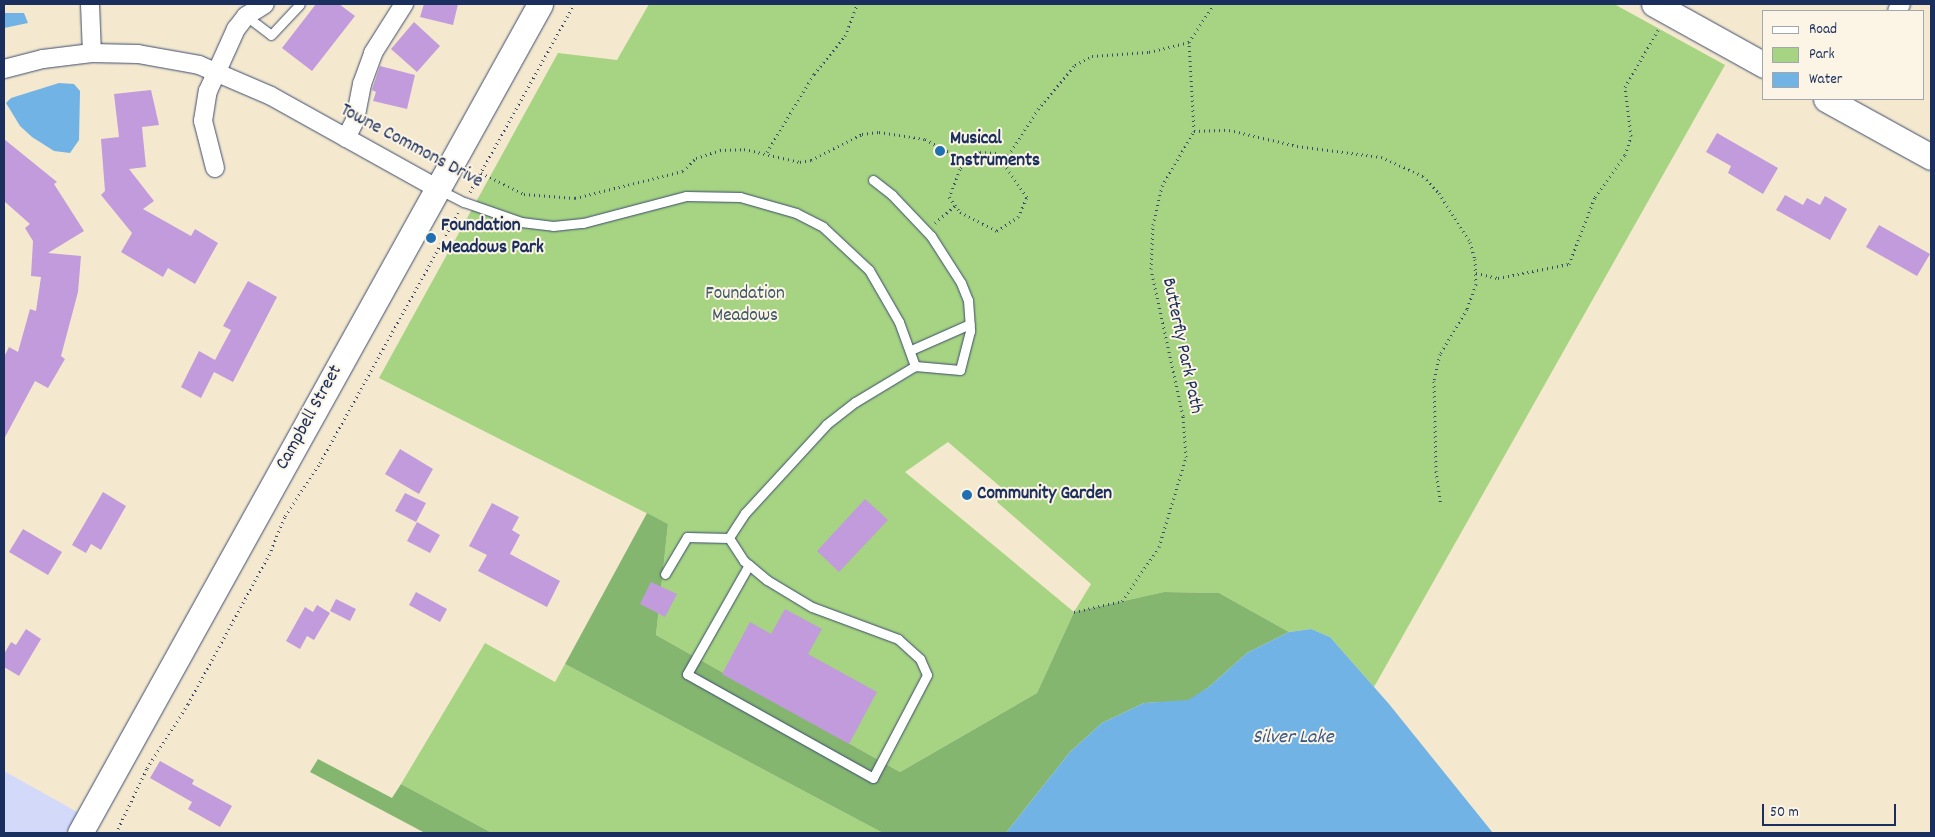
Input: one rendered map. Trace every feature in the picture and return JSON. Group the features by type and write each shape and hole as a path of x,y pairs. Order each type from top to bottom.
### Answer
{"main road":[{"name":"Campbell Street","path":"80,833 436,188 540,4"},
{"path":"1661,8 1762,64"},
{"path":"1840,102 1931,157"}],"street":[{"path":"90,4 92,53"},
{"path":"215,168 202,114 216,71 230,40 246,16 266,4"},
{"path":"346,138 355,120 370,60 404,4"},
{"name":"Towne Commons Drive","path":"4,69 43,59 92,53 158,56 216,71 271,96 436,188"}],"lane":[{"path":"246,16 272,36 300,4"},
{"path":"729,538 745,513 826,425 855,402 914,366 960,370 970,324 968,300 961,283 926,230 873,180"},
{"name":"Towne Commons Drive","path":"436,188 464,202 521,222 553,226 583,223 686,196 740,196 769,204 823,227 847,247 869,270 886,296 911,350 914,366"},
{"path":"911,350 970,324"},
{"path":"665,574 687,537 729,538"},
{"path":"729,538 749,565 812,607 898,639 920,659 928,675 873,778 686,674 749,565"}],"path":[{"path":"116,833 147,768 188,704 269,555 286,516 320,463 574,4"},
{"path":"766,152 814,74 845,36 857,4"},
{"path":"1214,4 1189,42 1194,131 1229,130 1297,146 1381,158 1404,165 1423,176 1439,193 1470,242 1476,273 1476,284 1467,309 1440,354 1434,381 1436,471 1441,504"},
{"path":"1476,273 1498,278 1569,264 1596,197 1625,155 1631,136 1626,87 1661,8"},
{"path":"1004,164 1038,109 1075,65 1092,56 1149,52 1189,42"},
{"name":"Butterfly Park Path","path":"1074,612 1122,601 1159,546 1184,466 1183,416 1151,269 1153,224 1162,186 1194,131"},
{"path":"481,173 524,194 575,198 683,171 696,158 720,150 766,152 800,162 811,160 862,134 879,132 924,139 944,147 965,164"},
{"path":"980,152 996,153 1004,164 1027,197 1018,217 997,230 960,212 949,197 960,168 980,152"},
{"path":"926,230 956,205"}],"shaded area":[{"path":"4,771 79,813 65,833 4,833"}],"green space":[{"name":"Foundation Meadows","path":"649,4 1614,4 1725,65 1374,687 1330,637 1311,629 1289,632 1219,593 1164,592 1074,612 1037,693 900,772 656,635 668,524 379,378 558,53 617,60","holes":["948,442 1003,489 997,502 1091,584 1074,612 905,472"]},
{"path":"647,513 668,524 656,635 900,772 1037,693 1074,612 1164,592 1219,593 1289,632 1247,653 1209,687 1188,701 1144,703 1102,723 1070,752 1006,833 883,833 565,664"},
{"path":"485,643 555,682 565,664 883,833 492,833 401,784"},
{"path":"318,759 392,798 401,784 492,833 425,833 310,772"}],"water":[{"path":"4,13 24,13 28,23 4,28"},
{"path":"59,83 74,84 80,91 79,140 70,153 54,151 32,137 20,126 6,103 11,98"},
{"name":"Silver Lake","path":"1311,629 1330,637 1389,704 1493,833 1006,833 1070,752 1102,723 1144,703 1188,700 1209,687 1247,653 1289,632"}],"building":[{"path":"316,4 339,4 355,16 312,71 282,48"},
{"path":"424,4 458,4 453,25 420,17"},
{"path":"414,22 440,46 417,72 391,49"},
{"path":"380,66 415,75 407,109 373,101 376,92 372,90"},
{"path":"151,90 159,125 142,127 146,167 129,169 154,201 143,209 191,236 195,229 218,243 195,284 168,268 163,277 121,252 132,233 101,195 105,191 101,139 119,137 114,94"},
{"path":"1717,133 1778,168 1763,194 1728,173 1731,166 1706,152"},
{"path":"4,139 57,182 54,184 84,231 48,253 81,256 78,292 61,356 65,359 48,388 35,381 4,439 4,357 9,347 18,352 30,309 36,311 41,277 31,276 33,241 25,228 30,224 4,201"},
{"path":"1785,195 1803,205 1807,198 1820,205 1825,196 1847,209 1830,240 1776,210"},
{"path":"1879,225 1930,254 1917,276 1866,247"},
{"path":"248,281 277,297 233,382 214,372 201,398 181,387 199,351 215,360 231,330 223,326"},
{"path":"400,449 433,469 419,494 385,474"},
{"path":"103,492 126,506 101,550 91,544 86,553 72,545"},
{"path":"405,493 426,503 416,522 395,511"},
{"path":"865,499 888,520 839,572 817,551"},
{"path":"492,503 519,517 512,530 520,535 510,554 560,581 547,607 478,571 487,555 469,546"},
{"path":"417,522 440,535 430,553 407,541"},
{"path":"23,529 62,552 48,575 9,552"},
{"path":"651,582 677,594 665,617 640,604"},
{"path":"416,592 447,609 440,622 409,605"},
{"path":"336,599 356,609 350,621 330,611"},
{"path":"317,605 330,613 314,640 307,636 300,649 286,641 305,607 313,612"},
{"path":"785,609 822,629 808,654 877,692 849,744 722,674 750,622 771,634"},
{"path":"26,629 41,639 19,676 4,667 4,654 11,642 16,645"},
{"path":"160,761 194,780 192,784 232,806 220,827 188,809 192,802 150,778"}],"place":[{"name":"Musical Instruments","path":"940,151"},
{"name":"Foundation Meadows Park","path":"431,238"},
{"name":"Community Garden","path":"967,495"}]}
